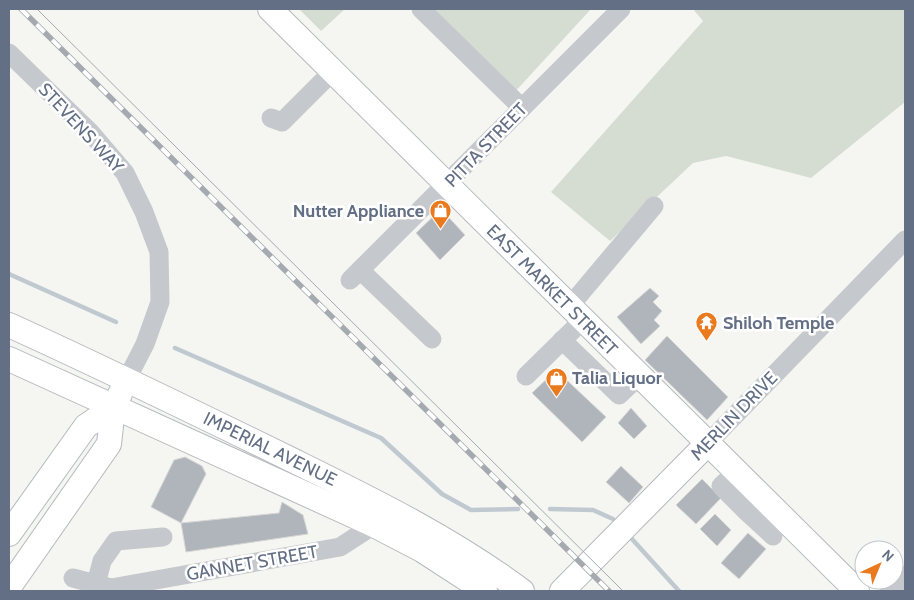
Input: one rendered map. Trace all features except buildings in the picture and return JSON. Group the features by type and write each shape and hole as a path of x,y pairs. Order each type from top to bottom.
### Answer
{"main road":[{"name":"EAST MARKET STREET","path":"270,9 708,443 736,472 753,503 857,591"},
{"name":"IMPERIAL AVENUE","path":"9,325 127,379 381,516 422,550 485,591"},
{"name":"IMPERIAL AVENUE","path":"9,359 113,408 381,516 486,564 522,591"},
{"name":"STEVENS WAY","path":"113,408 127,379"},
{"path":"9,534 86,426 113,408"},
{"path":"9,587 110,444 113,408"},
{"name":"MERLIN DRIVE","path":"562,591 708,443"}],"street":[{"path":"422,9 522,108"},
{"name":"PITTA STREET","path":"432,339 355,275 621,9"},
{"name":"STEVENS WAY","path":"9,53 90,132 125,174 159,252 160,302 145,344 127,379"},
{"path":"271,118 282,122 333,71"},
{"path":"526,376 562,340 576,314 654,206"},
{"name":"MERLIN DRIVE","path":"708,443 905,240"},
{"path":"562,340 619,396 639,376"},
{"path":"753,503 773,536"},
{"name":"GANNET STREET","path":"73,578 103,586 340,547 381,516"},
{"path":"103,586 102,561 116,541 164,537"},
{"path":"889,591 905,575"}],"shaded area":[{"path":"299,9 345,9 321,31"},
{"path":"427,9 591,9 513,94"},
{"path":"693,9 905,9 905,102 811,178 726,156 693,163 610,241 551,192 703,21"}],"waterway":[{"path":"9,274 116,322"},
{"path":"175,348 381,438 442,494 471,510 518,509"},
{"path":"550,509 593,510 613,519"},
{"path":"632,539 679,591"}],"tram line":[{"path":"37,9 623,591"}],"railway":[{"path":"21,9 609,591"}],"place":[{"name":"Nutter Appliance","path":"440,230"},
{"name":"Shiloh Temple","path":"707,342"},
{"name":"Talia Liquor","path":"556,397"}]}
